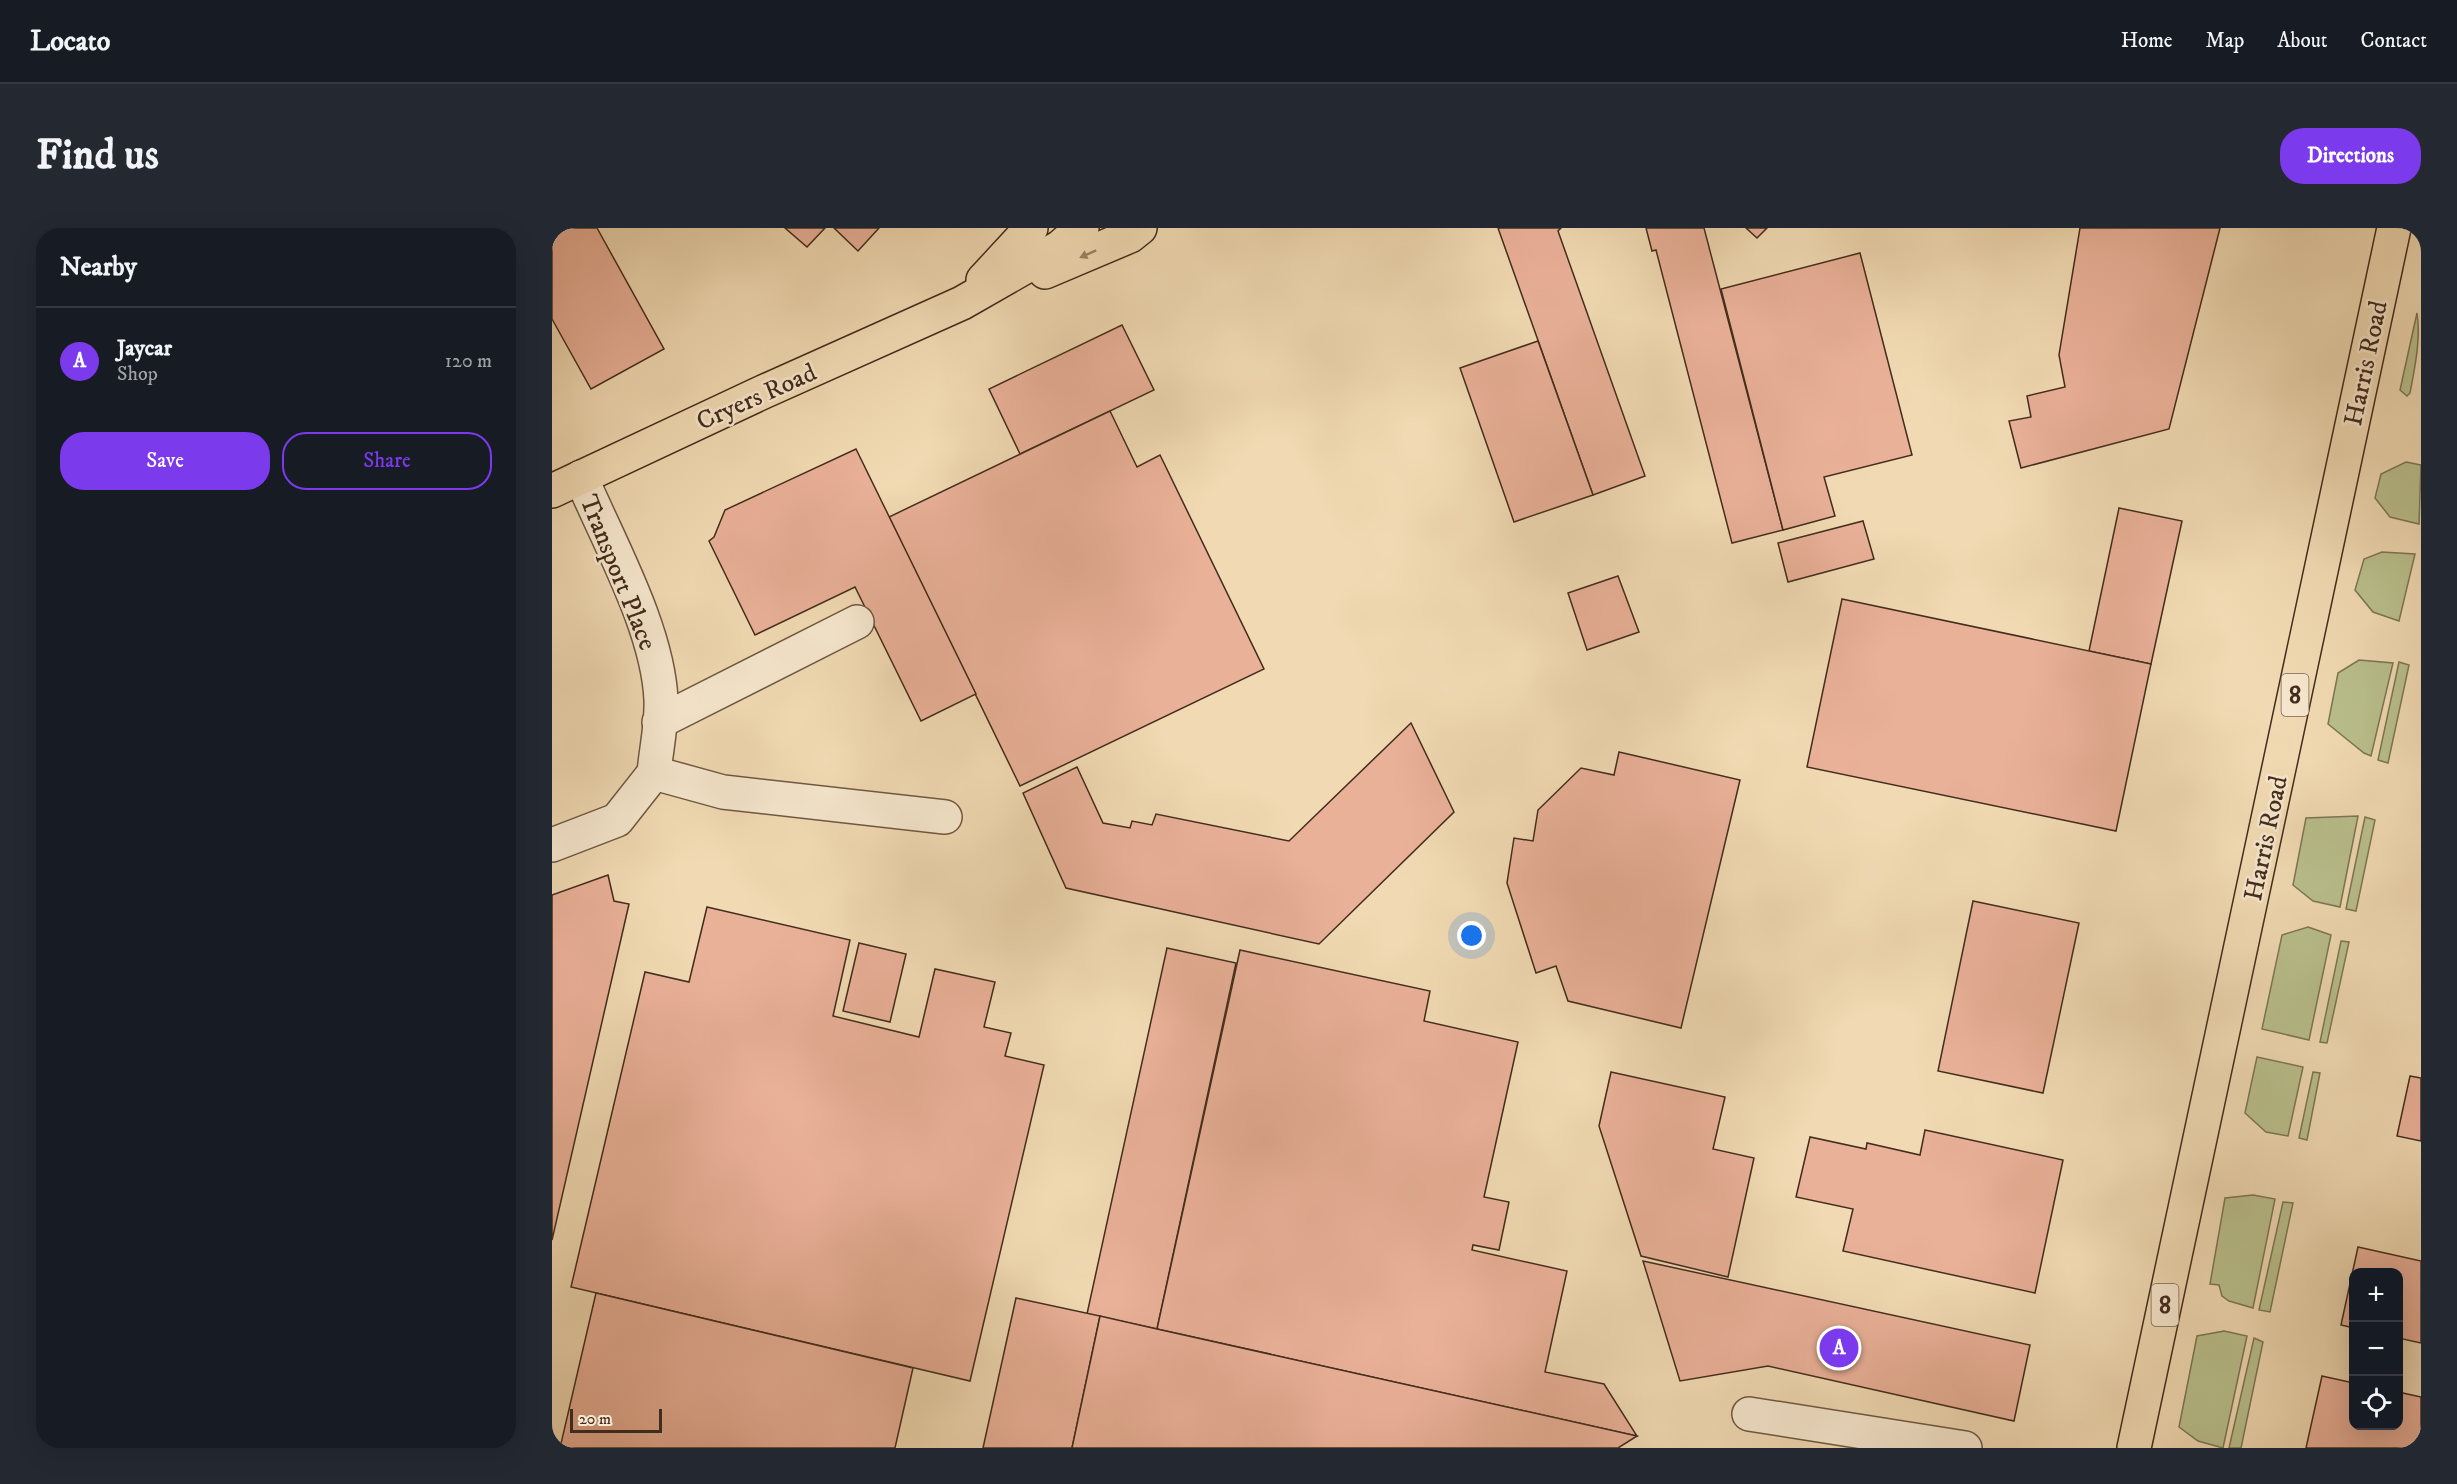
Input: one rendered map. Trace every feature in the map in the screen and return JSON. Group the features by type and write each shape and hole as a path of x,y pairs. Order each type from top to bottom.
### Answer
{"main road":[{"path":"962,303 1031,228"},
{"name":"Cryers Road","path":"962,303 1060,247 1082,228"},
{"name":"Cryers Road","path":"566,484 962,303 1069,263 1130,236 1140,228"},
{"name":"Harris Road","path":"2134,1448 2394,228"}],"street":[{"name":"Transport Place","path":"566,484 644,620 656,663 661,701 654,773"},
{"path":"659,722 857,622"},
{"path":"555,835 617,820 654,773 723,792 945,817"},
{"path":"1749,1414 1965,1448"}],"green space":[{"path":"2417,313 2417,353 2410,393 2407,396 2400,390"},
{"path":"2406,462 2421,465 2419,524 2390,517 2375,498 2381,474"},
{"path":"2382,552 2415,554 2399,621 2373,612 2355,590 2364,559"},
{"path":"2359,660 2393,663 2371,756 2328,724 2338,673"},
{"path":"2399,662 2409,665 2388,763 2378,760"},
{"path":"2358,816 2340,907 2313,901 2293,885 2306,818"},
{"path":"2365,817 2375,820 2356,911 2346,909"},
{"path":"2308,927 2331,935 2309,1040 2262,1029 2282,935"},
{"path":"2341,941 2349,942 2327,1043 2320,1042"},
{"path":"2257,1057 2303,1067 2288,1136 2266,1132 2245,1113"},
{"path":"2313,1072 2320,1073 2307,1140 2299,1138"},
{"path":"2253,1195 2275,1199 2253,1308 2229,1301 2222,1296 2219,1285 2210,1284 2225,1198"},
{"path":"2283,1202 2293,1203 2270,1312 2259,1310"},
{"path":"2224,1331 2247,1336 2223,1448 2198,1441 2179,1427 2197,1336"},
{"path":"2254,1338 2263,1342 2241,1448 2229,1448"}],"building":[{"path":"552,228 597,228 664,349 591,389 552,319"},
{"path":"785,228 825,228 807,247"},
{"path":"834,228 879,228 858,251"},
{"path":"1498,228 1561,228 1558,231 1645,476 1593,495"},
{"path":"1646,228 1704,228 1783,530 1732,543 1656,250 1652,251"},
{"path":"1746,228 1767,228 1757,238"},
{"path":"2080,228 2220,228 2169,429 2021,468 2009,421 2031,417 2027,396 2065,387 2059,355"},
{"path":"1860,253 1912,455 1824,477 1835,516 1783,530 1721,289"},
{"path":"1122,325 1154,390 1020,454 989,389"},
{"path":"1538,341 1593,495 1514,522 1460,368"},
{"path":"1110,411 1137,467 1160,455 1264,669 1020,786 889,517"},
{"path":"856,449 976,694 921,721 855,587 755,635 709,541 714,537 725,510"},
{"path":"2119,508 2182,521 2151,664 2089,651"},
{"path":"1863,521 1874,559 1788,582 1778,543"},
{"path":"1618,576 1639,632 1587,650 1568,593"},
{"path":"1842,599 2151,664 2116,831 1807,767"},
{"path":"1411,723 1454,812 1319,944 1066,888 1023,793 1077,767 1103,823 1130,828 1132,821 1152,825 1156,814 1289,841"},
{"path":"1619,752 1740,780 1681,1028 1568,1001 1556,966 1536,973 1507,883 1514,838 1533,841 1538,810 1581,768 1614,775"},
{"path":"608,875 614,901 629,904 552,1240 552,895"},
{"path":"1973,901 2079,923 2043,1093 1938,1071"},
{"path":"707,907 850,940 833,1016 919,1037 935,969 995,982 984,1027 1011,1033 1005,1056 1044,1065 970,1381 571,1287 645,972 689,982"},
{"path":"859,943 906,954 890,1022 843,1011"},
{"path":"1167,948 1236,963 1157,1329 1087,1314"},
{"path":"1240,950 1430,991 1424,1021 1518,1042 1484,1197 1509,1202 1499,1250 1473,1245 1472,1250 1567,1271 1545,1372 1604,1384 1637,1436 1157,1329"},
{"path":"1611,1072 1725,1097 1713,1149 1754,1158 1728,1277 1641,1256 1599,1126"},
{"path":"2410,1076 2421,1078 2421,1141 2397,1136"},
{"path":"1925,1130 2063,1160 2035,1293 1843,1251 1853,1209 1796,1197 1810,1137 1866,1149 1867,1143 1920,1155"},
{"path":"2358,1247 2421,1261 2421,1343 2403,1339 2403,1268 2353,1268"},
{"path":"1643,1261 2030,1345 2014,1421 1768,1366 1680,1381"},
{"path":"2349,1288 2349,1327 2341,1325"},
{"path":"596,1293 913,1368 895,1448 560,1448"},
{"path":"1016,1298 1100,1316 1072,1448 983,1448"},
{"path":"1100,1316 1637,1436 1618,1448 1072,1448"},
{"path":"2322,1376 2349,1382 2349,1430 2403,1430 2403,1393 2421,1397 2421,1448 2306,1448"}],"place":[{"name":"Jaycar","path":"1839,1348"}]}
